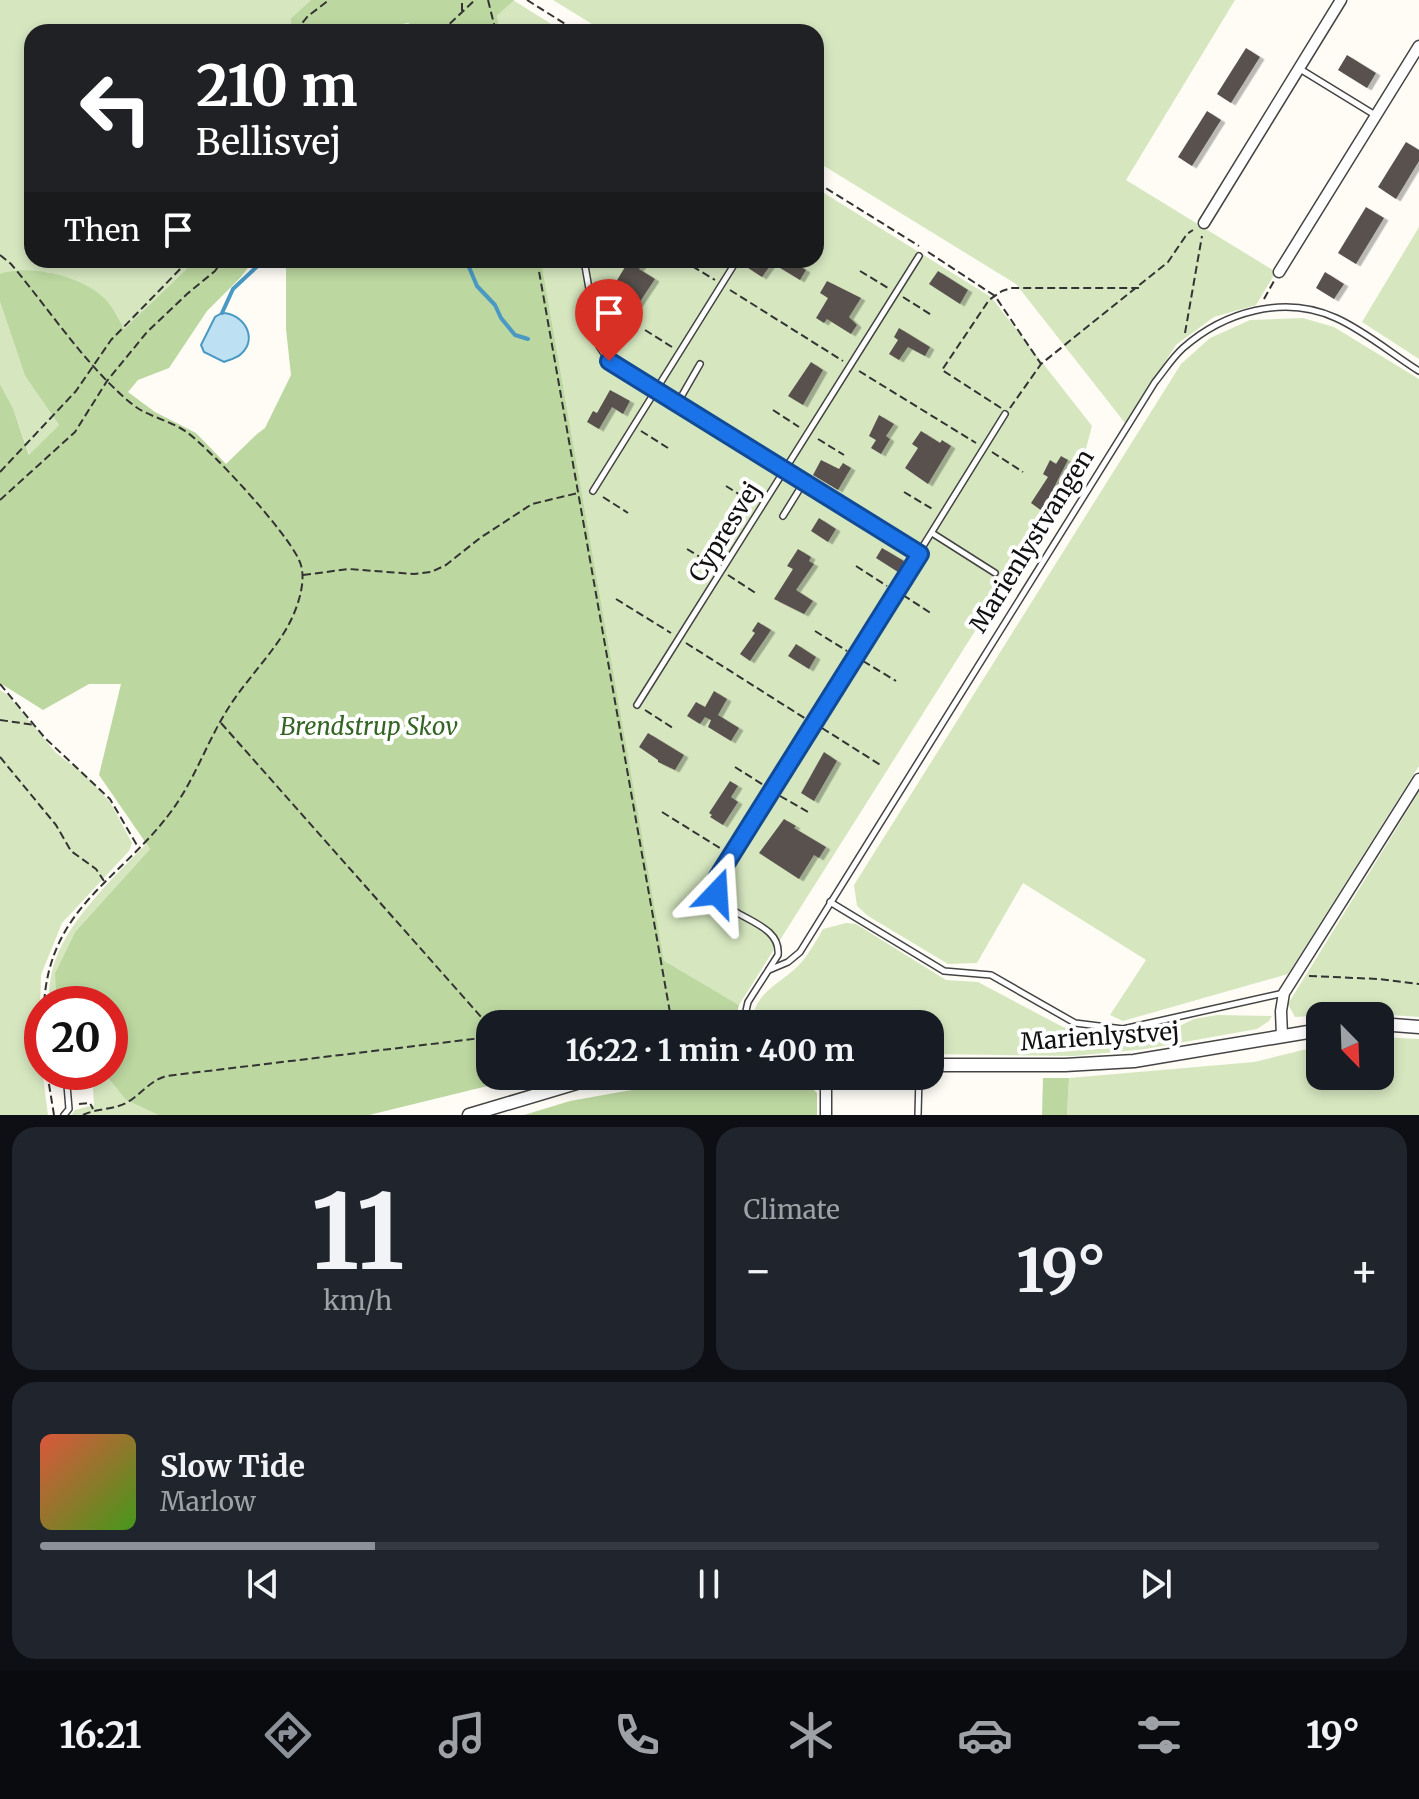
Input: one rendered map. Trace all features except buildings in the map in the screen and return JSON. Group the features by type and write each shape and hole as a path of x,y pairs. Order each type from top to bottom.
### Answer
{"street":[{"path":"1204,223 1341,0"},
{"path":"1279,272 1419,46"},
{"path":"1282,1036 1284,993 1419,779"},
{"path":"1394,1025 1419,1027"},
{"name":"Marienlystvej","path":"944,1065 1065,1065 1134,1061 1306,1032"},
{"path":"469,1115 553,1090"},
{"path":"826,1090 826,1115"}],"lane":[{"path":"1300,69 1376,115"},
{"name":"Cypresvej","path":"637,705 919,256"},
{"path":"585,268 603,355 920,554"},
{"path":"593,491 732,268"},
{"name":"Marienlystvangen","path":"769,970 788,962 800,952 1155,382 1180,351 1205,331 1231,317 1288,307 1314,310 1337,318 1419,371"},
{"path":"677,404 700,364"},
{"path":"746,1010 748,1002 778,955 776,938 727,906 717,893 717,878 1005,414"},
{"path":"783,516 804,482"},
{"path":"932,533 995,573"},
{"path":"830,902 944,971 991,975 1075,1023 1123,1029 1284,993"},
{"path":"66,1090 66,1112"},
{"path":"918,1115 919,1090"}],"path":[{"path":"302,24 329,0"},
{"path":"462,0 462,12"},
{"path":"449,24 475,0"},
{"path":"488,0 494,24"},
{"path":"527,0 565,24"},
{"path":"824,187 995,296 1041,364"},
{"path":"1139,288 1011,288 989,300 942,370 1007,412 1041,364 1139,288 1168,262 1187,234 1204,223"},
{"path":"1190,343 1185,335 1204,223"},
{"path":"0,255 11,264 107,381 138,408 187,433 219,464 279,529 300,561 302,575 299,597 289,625 227,709 196,773 169,814 105,882 63,933 50,959 46,986"},
{"path":"0,471 76,391 93,364 131,318 181,268"},
{"path":"0,500 75,432 107,381 147,332 217,268"},
{"path":"538,268 669,1010"},
{"path":"1258,310 1279,272"},
{"path":"645,330 680,352"},
{"path":"633,426 668,448"},
{"path":"726,486 761,508"},
{"path":"593,491 628,513"},
{"path":"904,492 943,516"},
{"path":"302,575 349,569 414,574 431,572 446,565 532,504 578,493"},
{"path":"616,599 882,766"},
{"path":"0,684 45,738 110,799 138,847"},
{"path":"637,705 673,728"},
{"path":"0,720 36,725"},
{"path":"221,723 476,1011"},
{"path":"0,757 56,825 71,851 96,869 105,882"},
{"path":"662,812 731,855"},
{"path":"1294,975 1419,984"},
{"path":"83,1115 126,1103 155,1080 166,1076 476,1039"},
{"path":"50,1090 54,1115"},
{"path":"66,1112 79,1104 90,1103 93,1110"}],"green space":[{"path":"0,0 311,0 290,19 291,24 24,24 24,268 188,268 124,329 106,300 48,272 0,274"},
{"path":"311,0 514,0 497,16 498,24 291,24 290,19"},
{"path":"513,0 551,24 498,24 497,16"},
{"path":"553,0 1235,0 1126,180 1276,272 1256,305 1214,317 1176,345 1125,423 1016,284 824,166 824,24 592,24"},
{"path":"824,193 991,297 1092,426 1083,460 739,1005 664,962 542,268 824,268"},
{"path":"1419,227 1419,359 1362,322"},
{"name":"Brendstrup Skov","path":"188,268 248,268 207,311 169,368 138,380 128,392 155,412 196,433 226,464 265,428 291,375 286,329 286,268 542,268 664,961 739,1005 738,1010 476,1010 476,1089 369,1115 158,1115 126,1100 118,1090 128,1090 128,986 55,986 55,973 75,932 150,849 99,775 121,684 89,684 43,710 0,683 0,384 13,408 29,455 59,425 25,376 0,302 0,274 27,270 57,274 99,293 124,329"},
{"path":"0,302 25,376 59,425 30,456 13,408 0,384"},
{"path":"1303,318 1334,327 1419,379 1419,766 1288,974 1123,1021 1110,1015 1146,960 1023,883 977,963 948,964 868,916 857,906 854,885 1181,364 1210,338 1250,320"},
{"path":"0,690 8,695 56,753 84,774 110,802 132,843 129,851 62,923 41,975 41,986 24,986 24,1090 45,1090 48,1115 0,1115"},
{"path":"1419,792 1419,1017 1394,1015 1394,1002 1306,1002 1306,1016 1295,1017 1288,1004"},
{"path":"146,844 150,849 75,932 55,973 55,986 50,986 53,966 62,945 94,898"},
{"path":"846,923 856,924 946,980 978,982 1094,1040 1123,1041 1163,1034 1194,1019 1217,1015 1272,1016 1257,1029 1145,1049 1074,1056 944,1054 944,1010 755,1010 763,996 802,962 823,929"},
{"path":"1394,1038 1419,1039 1419,1115 1067,1115 1069,1078 1254,1062 1306,1049 1306,1090 1394,1090"},
{"path":"1043,1078 1069,1078 1067,1115 1042,1115"},
{"path":"93,1090 118,1090 126,1100 158,1115 71,1115 75,1110 94,1105"},
{"path":"631,1090 814,1090 817,1093 817,1115 524,1115 570,1101"}],"water":[{"path":"222,313 242,322 249,341 241,354 224,362 204,352 201,345 215,317"}],"waterway":[{"path":"222,313 233,289 255,268"},
{"path":"469,268 477,286 495,305 515,335 528,339"}],"route":[{"path":"609,361 920,554 717,878 717,893"}]}
